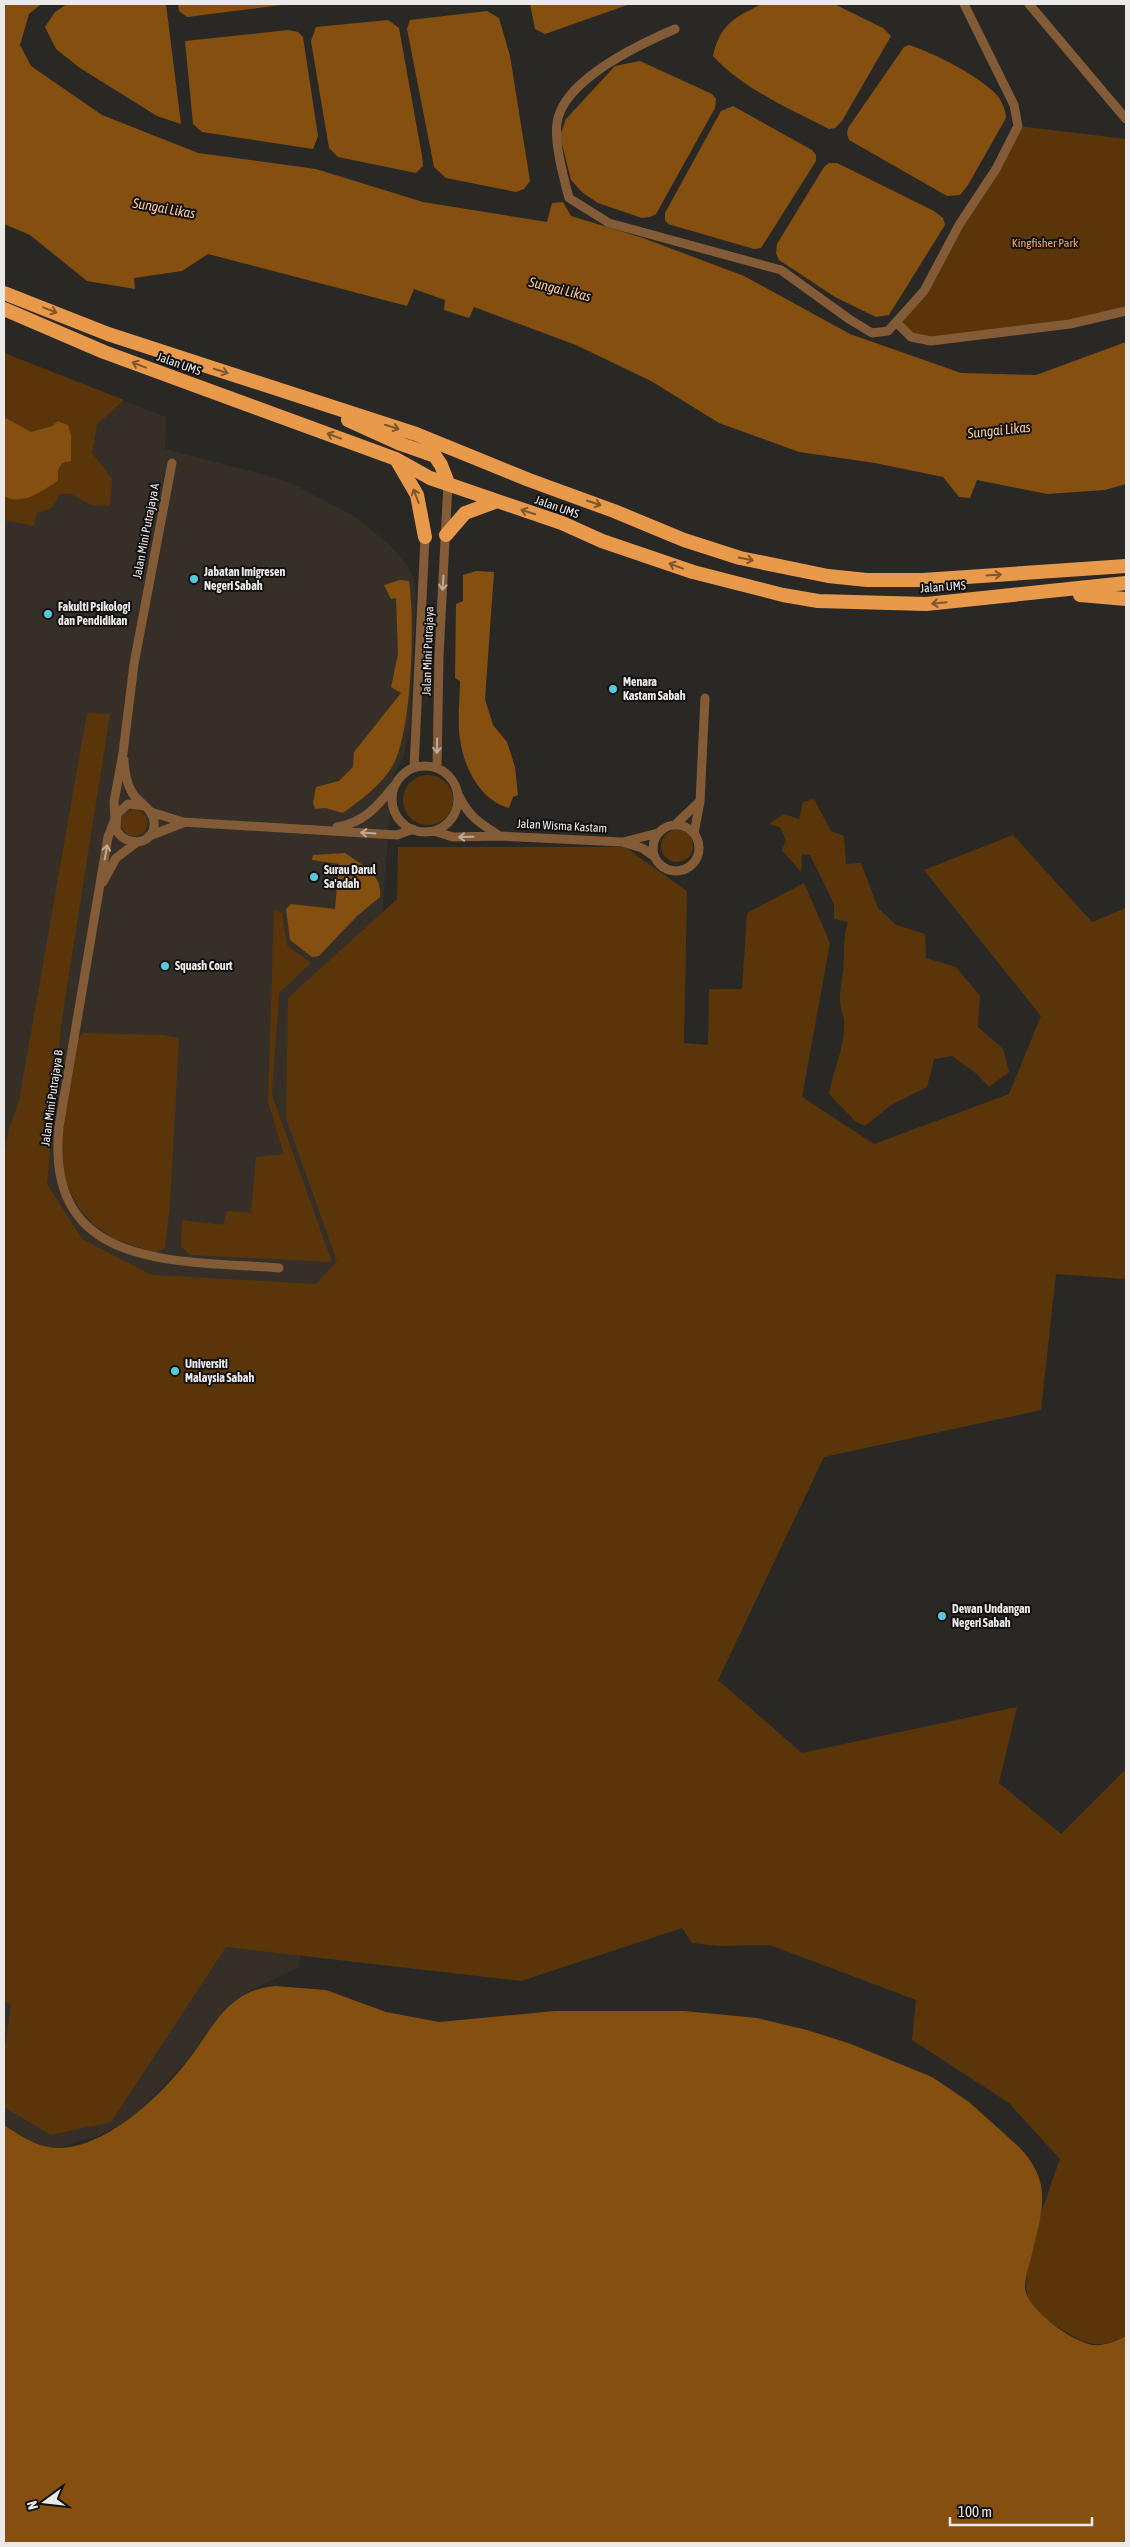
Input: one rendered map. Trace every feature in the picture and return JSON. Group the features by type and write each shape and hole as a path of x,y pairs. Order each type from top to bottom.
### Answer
{"highway":[{"name":"Jalan UMS","path":"4,293 108,334 416,434 702,546 740,558 828,576 867,580 923,580 1126,566"},
{"name":"Jalan UMS","path":"4,309 104,352 396,460 430,478 448,483 495,502 562,523 602,541 675,566 783,596 818,601 926,604 1126,583"},
{"path":"325,406 358,426 435,456 441,465 448,483"},
{"path":"396,460 417,495 425,537"},
{"path":"446,535 465,513 495,502"},
{"path":"1051,592 1126,599"}],"street":[{"path":"676,29 641,44 612,60 569,97 561,109 557,124 562,173 569,198 609,223 781,270 818,298 872,333 888,332 924,291 959,225 996,169 1018,126 1014,105 964,4"},
{"path":"1029,4 1126,119"},
{"path":"897,323 911,337 931,341 1070,324 1126,311"},
{"name":"Jalan Mini Putrajaya A","path":"123,753 134,664 172,463"},
{"name":"Jalan Mini Putrajaya","path":"437,768 439,656 448,483"},
{"name":"Jalan Mini Putrajaya","path":"414,768 425,537"},
{"path":"622,842 642,848 655,857 662,866 673,871 683,870 697,858 699,849 694,833 700,802 705,698"},
{"path":"123,753 125,777 133,794 148,809 154,827 149,836"},
{"path":"123,753 114,802 116,829 121,838 136,843"},
{"path":"322,829 356,822 379,804 405,773 414,768 424,766 437,768 453,781 466,811 474,820 500,836"},
{"path":"396,784 392,797 395,810 402,822 414,829 434,831 446,824 455,814 458,794"},
{"path":"676,824 700,802"},
{"path":"115,819 120,810 128,804 183,822 397,835 414,829"},
{"name":"Jalan Mini Putrajaya B","path":"115,819 108,837 58,1142 60,1177 67,1202 76,1216 111,1245 136,1254 174,1260 279,1268"},
{"path":"100,887 116,858 149,836 183,822"},
{"path":"622,842 658,833 670,825 676,824 686,827 694,833"},
{"name":"Jalan Wisma Kastam","path":"434,831 453,837 500,836 622,842"},
{"path":"655,857 653,844 658,833"}],"shaded area":[{"name":"Universiti Malaysia Sabah","path":"4,353 166,417 165,449 287,481 352,515 390,545 407,565 414,579 416,602 409,731 403,758 393,775 299,1967 245,1993 226,2007 187,2061 132,2118 101,2135 57,2148 47,2147 29,2140 4,2125"}],"green space":[{"name":"Kingfisher Park","path":"1018,126 1126,139 1126,311 949,339 911,337 897,323 924,291"},
{"path":"4,353 124,400 97,424 92,453 112,479 110,506 91,505 71,494 60,494 52,508 37,513 34,526 4,520 4,496 11,499 25,498 58,481 58,470 62,463 71,461 71,435 68,425 58,421 52,426 31,432 4,417"},
{"path":"87,713 110,714 61,1025 47,1184 82,1239 152,1275 316,1284 337,1261 286,1118 288,998 397,899 398,847 625,847 687,891 684,1043 708,1045 709,989 742,989 747,913 804,883 830,943 802,1097 874,1144 1009,1094 1041,1016 924,870 1013,835 1092,922 1126,908 1126,1279 1056,1274 1041,1410 824,1457 718,1680 802,1753 1017,1707 999,1783 1061,1834 1126,1769 1126,2336 1102,2344 1082,2341 1041,2316 1030,2303 1027,2291 1027,2274 1030,2254 1042,2210 1060,2159 1009,2103 912,2040 916,2000 770,1945 718,1946 692,1943 682,1928 521,1981 226,1947 111,2122 51,2135 4,2107 4,2054 11,2006 4,2000 4,1160 8,1132 19,1101"},
{"path":"423,775 433,775 446,782 453,795 453,805 446,818 433,825 423,825 414,821 407,814 403,805 403,795 407,786 414,779"},
{"path":"814,799 831,831 844,836 846,864 861,863 878,908 896,925 925,934 926,958 956,967 980,996 978,1027 1003,1049 1009,1072 989,1087 977,1074 952,1056 934,1059 927,1087 891,1105 865,1126 855,1121 829,1094 844,1032 840,995 845,935 848,922 834,919 834,904 810,855 802,854 801,872 782,850 786,841 780,827 769,824 784,814 799,819 803,802"},
{"path":"134,810 143,814 147,823 143,832 134,836 125,832 121,823 125,814"},
{"path":"677,830 688,835 693,846 688,857 677,862 666,857 661,846 666,835"},
{"path":"274,910 282,913 287,945 311,963 279,993 272,1095 332,1262 190,1255 181,1246 182,1220 223,1225 227,1211 251,1213 256,1157 284,1154 268,1102"},
{"path":"83,1033 163,1035 179,1038 170,1204 165,1248 155,1253 112,1238 93,1224 79,1208 64,1181 59,1149 77,1039"}],"water":[{"name":"Sungai Likas","path":"4,4 41,4 29,14 20,45 31,66 102,115 198,153 316,169 423,202 547,222 552,203 563,202 571,216 643,238 744,276 850,334 961,373 1036,375 1126,342 1126,484 1105,490 1047,494 977,480 970,498 959,497 943,477 875,463 799,452 719,423 651,381 576,345 474,307 469,318 444,310 445,300 414,289 407,306 208,254 182,271 134,278 135,289 87,281 30,235 4,224"},
{"path":"67,4 166,4 181,124 157,116 80,68 56,49 45,27 55,12"},
{"path":"178,4 290,4 187,17 179,11"},
{"path":"530,4 630,4 545,34 535,29"},
{"path":"762,4 834,4 883,28 891,36 842,121 835,128 829,129 783,106 738,79 713,56 724,29 736,18"},
{"path":"487,11 499,18 510,56 530,181 524,189 516,192 446,178 434,167 407,29 410,20"},
{"path":"388,20 399,28 422,156 423,166 416,173 338,157 329,148 311,41 316,27"},
{"path":"288,30 298,32 303,37 318,136 313,149 202,132 193,124 185,41"},
{"path":"909,45 943,59 977,79 995,93 1004,108 1006,118 968,185 960,195 947,196 849,140 848,128 904,47"},
{"path":"640,61 712,94 716,99 715,108 656,214 642,218 598,203 583,193 571,180 560,136 566,119 615,66"},
{"path":"733,106 812,150 816,155 816,161 761,248 754,249 668,224 665,220 665,213 721,111"},
{"path":"829,163 837,163 934,211 943,218 945,225 889,315 876,317 835,297 779,260 776,253 777,244 824,167"},
{"path":"4,417 31,432 52,426 58,421 68,425 71,435 71,461 62,463 58,470 58,481 39,493 18,500 4,496"},
{"path":"476,571 494,572 485,699 493,725 507,742 515,767 518,795 513,797 509,808 490,798 475,781 465,761 459,732 460,681 455,678 456,604 463,601 463,575"},
{"path":"400,580 409,581 412,647 408,701 400,747 390,770 372,791 350,808 343,813 325,808 315,809 313,803 316,787 339,781 353,767 354,752 401,693 391,687 398,654 396,598 391,599 384,585"},
{"path":"345,853 375,876 380,889 380,897 357,916 319,956 312,957 290,940 286,909 291,904 335,909 339,864 312,860 313,855"},
{"path":"275,1986 326,1990 386,2012 439,2022 555,2011 684,2011 757,2018 807,2030 851,2044 932,2077 969,2102 1019,2147 1037,2174 1041,2187 1041,2213 1025,2288 1034,2306 1052,2324 1084,2343 1102,2345 1126,2336 1126,2543 4,2543 4,2125 31,2141 48,2147 68,2147 88,2142 108,2133 146,2105 162,2090 189,2059 224,2011 234,2002 245,1994"}],"place":[{"name":"Jabatan Imigresen Negeri Sabah","path":"194,579"},
{"name":"Fakulti Psikologi dan Pendidikan","path":"48,614"},
{"name":"Menara Kastam Sabah","path":"613,689"},
{"name":"Surau Darul Sa'adah","path":"314,877"},
{"name":"Squash Court","path":"165,966"},
{"name":"Universiti Malaysia Sabah","path":"175,1371"},
{"name":"Dewan Undangan Negeri Sabah","path":"942,1616"}]}
